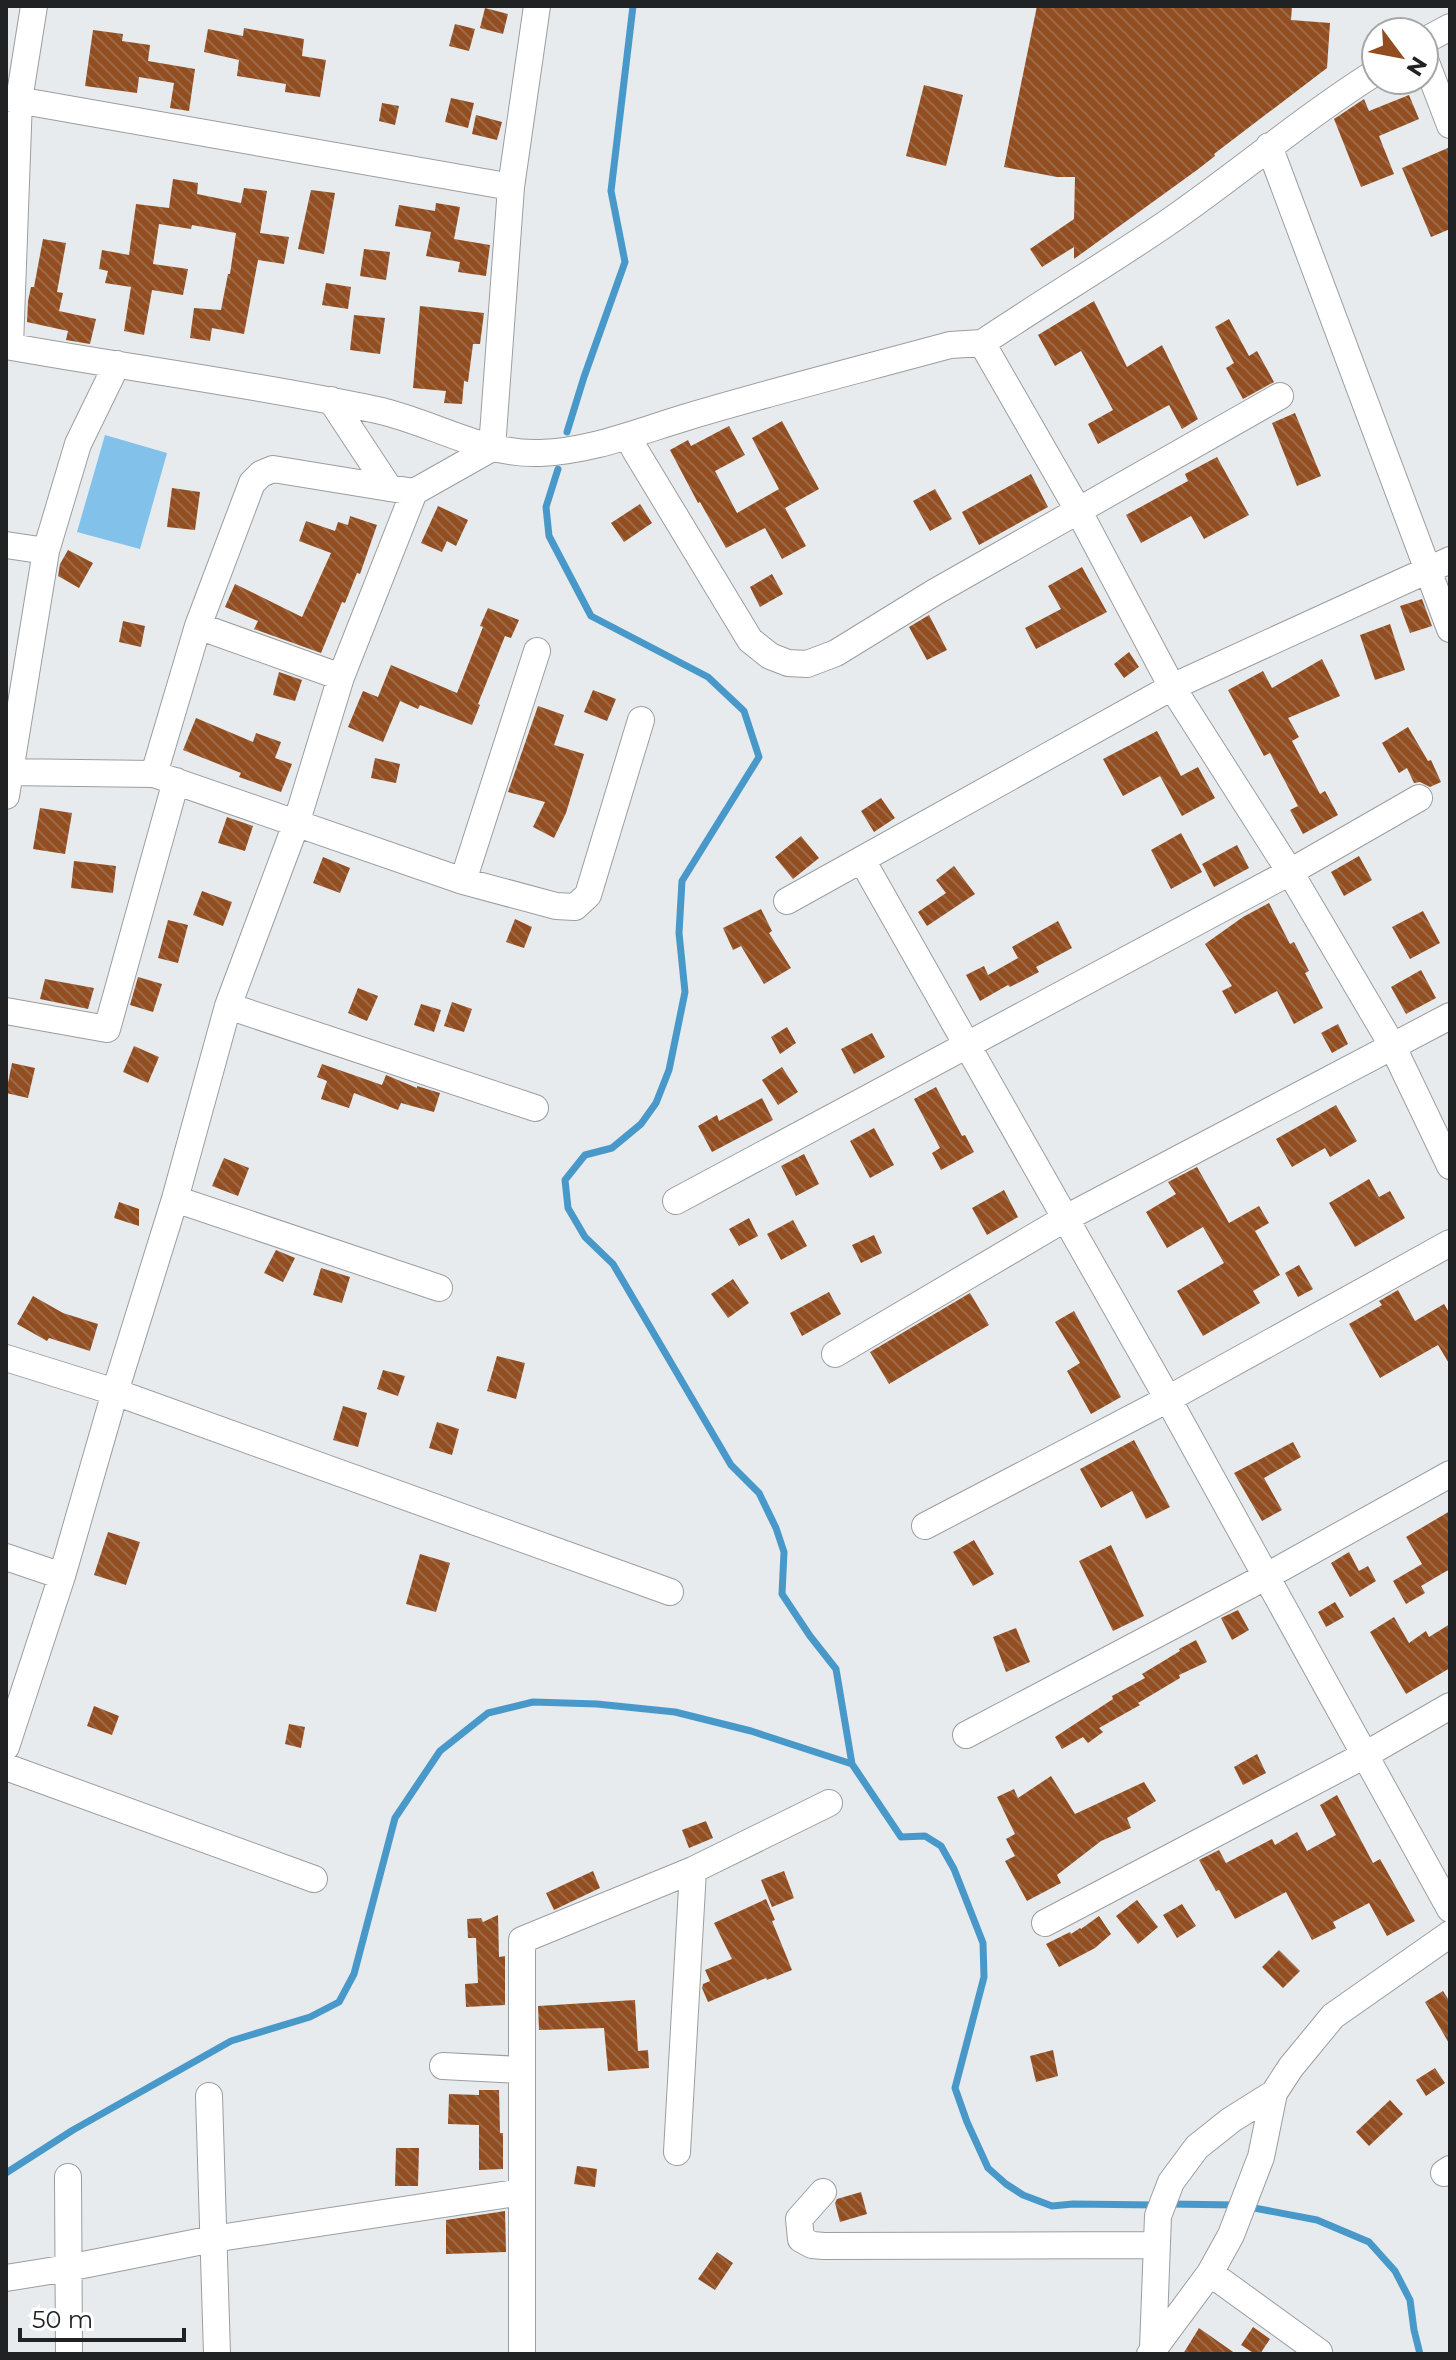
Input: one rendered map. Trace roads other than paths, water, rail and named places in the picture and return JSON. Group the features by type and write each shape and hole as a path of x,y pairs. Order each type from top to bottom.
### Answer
{"street":[{"path":"34,6 13,99 8,346 331,400 385,412 516,453 585,448 950,345 982,343 1168,222 1360,82"},
{"path":"492,448 511,187 537,6"},
{"path":"1439,96 1450,125"},
{"path":"13,99 511,187"},
{"path":"1269,146 1439,565 1450,629"},
{"path":"982,343 1078,510 1172,687 1290,872 1392,1045 1450,1166"},
{"path":"117,364 78,444 46,551 7,780 165,778 463,881 556,906 575,907 588,895 641,720"},
{"path":"629,437 750,640 770,656 788,663 807,664 836,653 935,592 1280,396"},
{"path":"331,400 401,490"},
{"path":"6,1011 107,1029 198,626 252,483 261,474 273,469 401,490 492,448"},
{"path":"6,1747 62,1576 175,1199 228,1006 296,824 401,490"},
{"path":"6,545 46,551"},
{"path":"787,901 1172,687 1439,565"},
{"path":"198,626 341,677"},
{"path":"463,881 537,651"},
{"path":"676,1201 1290,872 1419,798"},
{"path":"862,860 1168,1399 1450,1909"},
{"path":"228,1006 535,1108"},
{"path":"835,1354 1066,1218 1450,1016"},
{"path":"175,1199 439,1288"},
{"path":"925,1526 1168,1399 1450,1243"},
{"path":"6,1358 115,1392 670,1592"},
{"path":"966,1735 1267,1576 1450,1474"},
{"path":"6,1557 62,1576"},
{"path":"1045,1923 1365,1755 1450,1706"},
{"path":"6,1767 314,1879"},
{"path":"522,2354 522,1940 693,1870 829,1803"},
{"path":"677,2152 693,1870"},
{"path":"1151,2352 1210,2273 1231,2235 1255,2178 1274,2093 1291,2067 1333,2016 1450,1934"},
{"path":"443,2066 522,2070"},
{"path":"1151,2352 1158,2216 1171,2182 1197,2147 1231,2120 1274,2093"},
{"path":"209,2096 217,2354"},
{"path":"68,2177 69,2354"},
{"path":"6,2278 213,2239 522,2192"},
{"path":"823,2192 799,2219 801,2239 812,2245 1156,2245"},
{"path":"1210,2273 1320,2353"}],"waterway":[{"path":"567,432 625,262 611,191 633,6"},
{"path":"558,469 546,507 549,536 591,616 708,677 744,711 759,757 682,881 679,933 685,992 669,1070 656,1103 641,1124 612,1148 585,1155 565,1180 568,1208 585,1237 613,1264 731,1465 759,1493 784,1552 782,1594 836,1669 852,1764 901,1837 925,1836 941,1846 954,1869 983,1943 984,1977 955,2088 988,2168 1023,2195 1052,2206 1157,2205"},
{"path":"6,2173 73,2130 231,2041 310,2017 339,2002 354,1974 395,1818 440,1751 488,1713 533,1702 597,1704 675,1712 751,1731 852,1764"},
{"path":"1169,2204 1237,2205"},
{"path":"1249,2207 1317,2220 1369,2242 1395,2271 1410,2300 1420,2354"}]}
